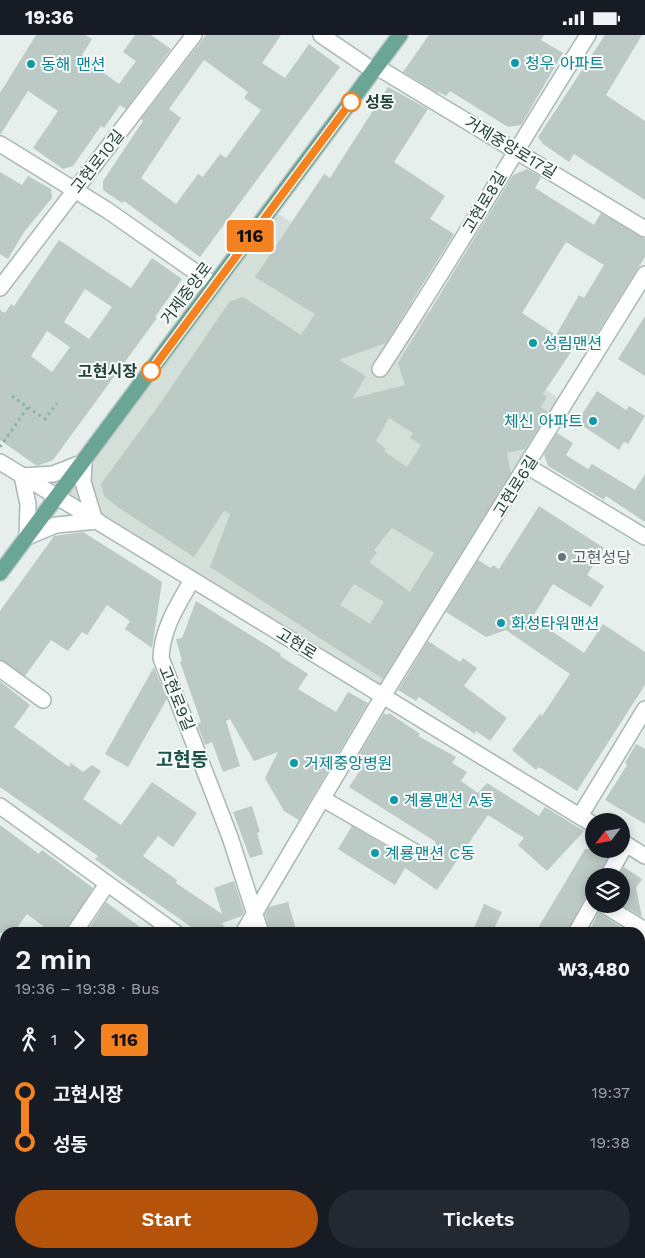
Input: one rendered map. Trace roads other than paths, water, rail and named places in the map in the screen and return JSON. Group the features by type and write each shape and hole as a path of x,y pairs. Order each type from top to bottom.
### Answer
{"main road":[{"name":"거제중앙로","path":"0,573 400,35"}],"street":[{"name":"고현로10길","path":"0,288 194,35"},
{"name":"거제중앙로17길","path":"320,35 375,69 516,149 645,229"},
{"name":"고현로8길","path":"380,369 588,35"},
{"path":"0,144 74,190 214,285"},
{"name":"고현로6길","path":"246,927 384,697 645,274"},
{"path":"84,461 82,473 85,493 97,520 56,525 27,537 28,504 22,476 53,474 84,461"},
{"name":"고현로","path":"0,462 585,820"},
{"path":"527,466 645,537"},
{"name":"고현로9길","path":"192,579 165,632 162,641 161,658 218,805 259,927"},
{"path":"0,669 42,700"},
{"path":"580,817 645,709"},
{"path":"323,799 415,853"},
{"path":"1,809 168,927"},
{"path":"630,847 645,856"},
{"path":"78,927 107,884"},
{"path":"579,927 587,913"},
{"path":"617,913 640,927"}],"place":[{"name":"청우 아파트","path":"515,63"},
{"name":"동해 맨션","path":"31,64"},
{"name":"성동","path":"351,102"},
{"name":"성림맨션","path":"533,343"},
{"name":"고현시장","path":"151,371"},
{"name":"체신 아파트","path":"593,421"},
{"name":"고현성당","path":"562,557"},
{"name":"화성타워맨션","path":"501,623"},
{"name":"거제중앙병원","path":"294,763"},
{"name":"계룡맨션 A동","path":"394,800"},
{"name":"계룡맨션 C동","path":"375,853"}],"district":[{"name":"고현동","path":"182,759"}]}
